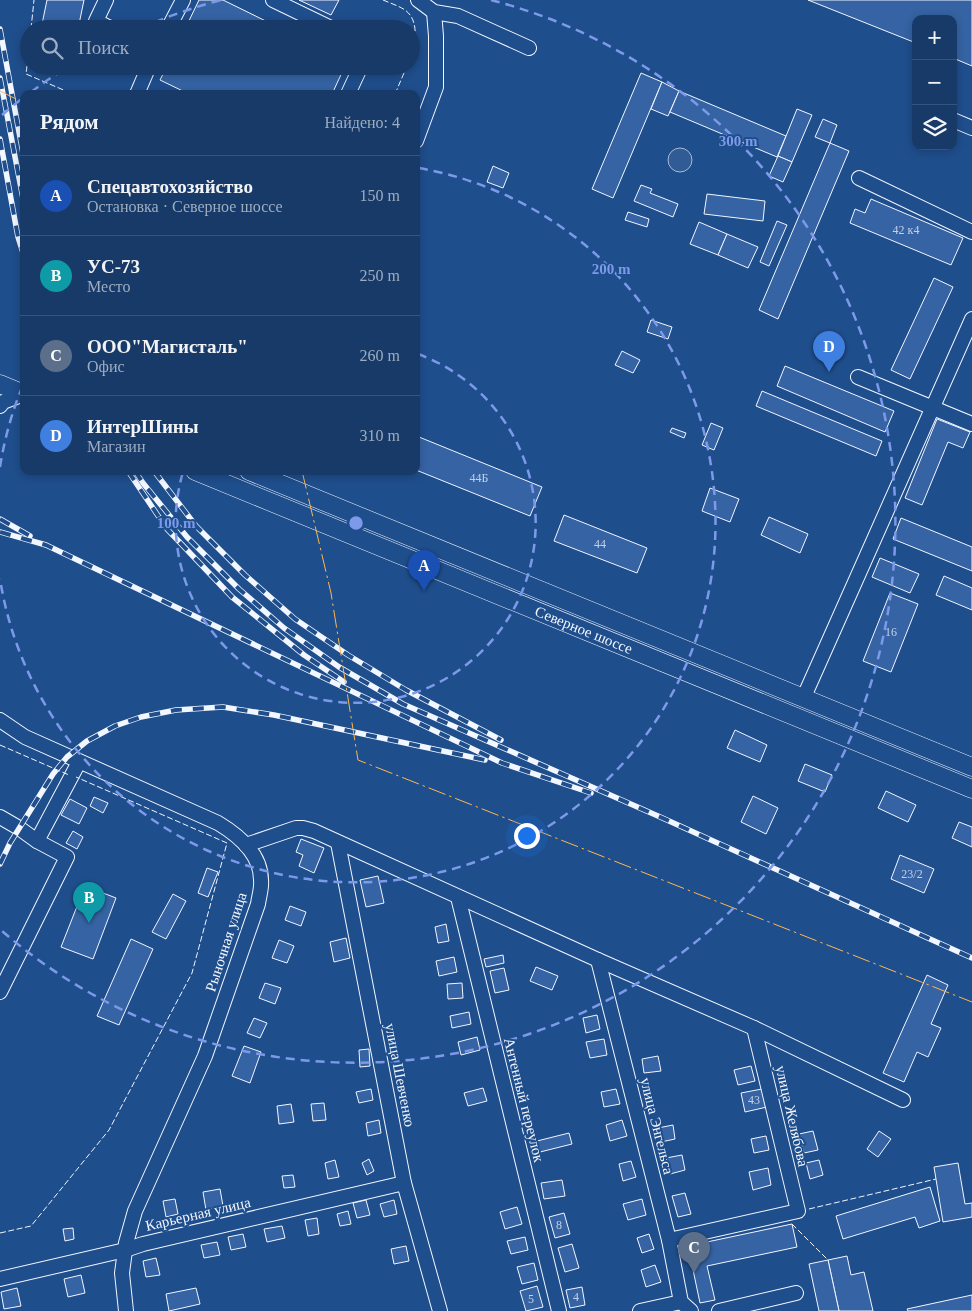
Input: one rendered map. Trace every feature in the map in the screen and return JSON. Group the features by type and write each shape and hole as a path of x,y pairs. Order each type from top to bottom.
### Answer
{"main road":[{"path":"0,384 20,392"},
{"name":"Северное шоссе","path":"206,475 972,789"},
{"name":"Северное шоссе","path":"259,475 972,767"},
{"path":"796,718 803,699"}],"street":[{"path":"96,20 106,0"},
{"path":"172,20 182,0"},
{"path":"273,0 314,20"},
{"path":"418,0 434,12 458,16 529,48"},
{"path":"420,130 436,87 434,12"},
{"path":"139,90 145,75"},
{"path":"354,90 358,75"},
{"path":"957,122 972,128"},
{"path":"859,178 972,232"},
{"path":"803,699 932,408 971,325"},
{"path":"858,377 972,424"},
{"path":"0,406 3,402 20,396"},
{"name":"Рыночная улица","path":"0,720 25,737 218,822 234,833 246,845 255,859 262,879 258,904 205,1056 135,1211 125,1250 122,1273 126,1311"},
{"path":"37,841 79,762"},
{"path":"0,817 37,841 67,857 0,992"},
{"path":"246,845 284,831 303,828 754,1028 904,1100"},
{"name":"улица Шевченко","path":"338,844 404,1184 440,1311"},
{"name":"Антенный переулок","path":"458,897 559,1311"},
{"name":"улица Энгельса","path":"598,960 686,1306"},
{"name":"улица Желябова","path":"669,1240 798,1211 754,1028"},
{"name":"Карьерная улица","path":"0,1279 125,1250 142,1244 404,1184"},
{"path":"719,1311 796,1293"},
{"path":"640,1311 686,1306"}],"shaded area":[{"path":"680,148 689,151 692,160 689,169 680,172 671,169 668,160 671,151"}],"building":[{"path":"47,0 84,0 80,20 43,20"},
{"path":"199,0 223,0 264,20 189,20"},
{"path":"299,0 339,0 331,15"},
{"path":"808,0 972,0 972,66 957,60 957,15 912,15 912,41"},
{"path":"641,73 662,82 613,198 592,189"},
{"path":"162,75 341,75 334,90 181,90 160,80"},
{"path":"662,82 679,91 668,116 651,109"},
{"path":"679,91 786,136 777,157 670,112"},
{"path":"797,109 812,115 792,162 778,156"},
{"path":"823,119 837,125 830,143 815,137"},
{"path":"830,143 849,151 778,319 759,310"},
{"path":"778,156 792,162 783,182 769,176"},
{"path":"493,166 509,173 503,188 487,182"},
{"path":"641,185 652,189 650,193 678,204 673,217 634,201"},
{"path":"707,194 765,201 763,221 704,214"},
{"path":"871,199 963,238 951,265 850,223 855,209 865,213"},
{"path":"628,212 649,219 647,227 625,220"},
{"path":"777,221 787,225 769,266 760,262"},
{"path":"699,222 727,234 718,255 690,244"},
{"path":"727,234 758,247 748,268 718,255"},
{"path":"934,278 953,287 910,379 891,370"},
{"path":"651,320 672,327 668,339 647,332"},
{"path":"622,351 640,360 633,373 615,365"},
{"path":"785,366 894,411 885,432 777,386"},
{"path":"762,391 882,441 876,456 756,406"},
{"path":"937,419 970,432 963,448 948,442 922,505 905,498"},
{"path":"711,423 723,428 714,450 702,445"},
{"path":"672,428 686,433 684,438 670,432"},
{"path":"420,437 542,487 530,516 420,472"},
{"path":"710,488 739,499 730,522 702,511"},
{"path":"564,515 647,548 637,573 554,541"},
{"path":"769,517 808,534 800,553 761,535"},
{"path":"901,518 972,547 972,571 893,539"},
{"path":"880,558 919,574 910,593 872,577"},
{"path":"944,576 972,588 972,610 936,595"},
{"path":"890,593 918,604 891,672 863,661"},
{"path":"735,730 767,745 760,762 727,748"},
{"path":"805,764 832,775 825,792 798,781"},
{"path":"886,791 916,805 908,822 878,808"},
{"path":"753,796 778,808 766,834 741,822"},
{"path":"94,797 108,803 103,813 90,806"},
{"path":"70,799 87,808 79,824 61,815"},
{"path":"959,822 972,827 972,847 952,838"},
{"path":"73,831 83,837 77,849 66,843"},
{"path":"301,839 324,848 314,873 299,866 303,855 296,852"},
{"path":"900,855 934,869 924,893 891,879"},
{"path":"207,868 218,872 208,897 198,893"},
{"path":"378,876 384,903 366,907 360,880"},
{"path":"85,886 116,898 93,959 61,947"},
{"path":"173,894 186,901 166,939 152,932"},
{"path":"290,906 306,912 301,926 285,920"},
{"path":"446,924 449,941 438,943 435,927"},
{"path":"346,938 350,958 334,962 330,942"},
{"path":"131,939 153,949 119,1025 97,1016"},
{"path":"279,940 294,946 287,963 272,958"},
{"path":"503,955 504,963 486,967 484,959"},
{"path":"454,957 457,972 439,976 436,961"},
{"path":"536,967 558,976 552,990 530,981"},
{"path":"504,968 509,990 495,993 490,971"},
{"path":"927,975 948,985 931,1024 941,1028 928,1057 917,1052 904,1082 883,1073"},
{"path":"265,983 281,988 275,1004 259,998"},
{"path":"462,983 463,998 448,999 447,984"},
{"path":"469,1012 471,1024 452,1028 450,1016"},
{"path":"597,1015 600,1029 586,1033 583,1018"},
{"path":"254,1018 267,1023 260,1038 247,1033"},
{"path":"477,1037 480,1050 461,1055 458,1042"},
{"path":"604,1039 607,1055 590,1058 586,1042"},
{"path":"244,1046 261,1052 250,1083 232,1076"},
{"path":"369,1049 370,1066 360,1067 359,1050"},
{"path":"658,1056 661,1071 644,1073 642,1059"},
{"path":"751,1066 755,1081 738,1085 734,1070"},
{"path":"483,1088 487,1101 468,1106 464,1093"},
{"path":"371,1089 373,1100 359,1103 356,1092"},
{"path":"616,1089 620,1104 604,1107 601,1092"},
{"path":"762,1089 767,1107 745,1112 741,1093"},
{"path":"324,1103 326,1120 313,1121 311,1104"},
{"path":"291,1104 294,1122 279,1124 277,1106"},
{"path":"379,1120 381,1133 368,1136 366,1123"},
{"path":"622,1120 627,1136 610,1141 606,1125"},
{"path":"673,1125 675,1139 661,1142 658,1128"},
{"path":"813,1131 818,1150 804,1153 799,1134"},
{"path":"879,1131 891,1139 878,1157 867,1149"},
{"path":"569,1133 572,1144 540,1152 537,1141"},
{"path":"766,1136 769,1150 754,1153 751,1139"},
{"path":"682,1155 685,1170 670,1174 666,1158"},
{"path":"369,1159 374,1171 367,1175 362,1163"},
{"path":"335,1160 339,1177 328,1179 325,1163"},
{"path":"819,1160 823,1175 810,1179 806,1163"},
{"path":"631,1161 636,1177 623,1181 619,1164"},
{"path":"958,1163 965,1204 972,1203 972,1217 943,1222 934,1167"},
{"path":"768,1168 771,1185 753,1190 749,1172"},
{"path":"293,1175 295,1187 284,1188 282,1176"},
{"path":"562,1180 565,1196 544,1199 541,1183"},
{"path":"930,1187 940,1221 919,1228 915,1217 843,1239 836,1216"},
{"path":"220,1189 223,1206 206,1210 203,1192"},
{"path":"685,1193 691,1214 678,1217 672,1196"},
{"path":"175,1199 178,1214 166,1217 163,1201"},
{"path":"642,1199 646,1215 628,1220 623,1204"},
{"path":"366,1200 370,1215 357,1218 353,1203"},
{"path":"394,1200 397,1214 384,1217 380,1204"},
{"path":"517,1207 522,1224 505,1229 500,1212"},
{"path":"348,1211 351,1224 340,1226 337,1214"},
{"path":"564,1213 570,1234 555,1238 549,1217"},
{"path":"317,1218 319,1234 308,1236 305,1220"},
{"path":"792,1224 797,1247 707,1266 715,1300 700,1303 688,1246"},
{"path":"282,1226 285,1238 267,1242 264,1229"},
{"path":"73,1228 74,1239 65,1241 63,1229"},
{"path":"243,1234 246,1247 231,1250 228,1237"},
{"path":"649,1234 654,1249 642,1253 637,1238"},
{"path":"525,1237 528,1250 511,1254 507,1241"},
{"path":"217,1242 220,1255 204,1258 201,1245"},
{"path":"572,1244 579,1268 565,1272 558,1248"},
{"path":"406,1246 409,1261 394,1264 391,1249"},
{"path":"847,1256 851,1275 864,1272 873,1311 839,1311 828,1260"},
{"path":"156,1258 160,1275 146,1277 143,1261"},
{"path":"828,1260 839,1311 819,1311 809,1264"},
{"path":"534,1263 538,1280 522,1284 517,1267"},
{"path":"655,1265 661,1282 646,1287 641,1270"},
{"path":"81,1275 85,1293 68,1297 64,1279"},
{"path":"537,1286 543,1307 526,1311 520,1291"},
{"path":"582,1287 585,1305 570,1308 566,1290"},
{"path":"17,1288 21,1306 4,1309 1,1292"},
{"path":"196,1288 200,1304 169,1311 166,1294"},
{"path":"972,1295 972,1311 908,1311 907,1309"}],"railway":[{"path":"0,29 20,137"},
{"path":"0,78 20,183"},
{"path":"0,139 20,243"},
{"path":"131,475 167,529 232,597 304,655 344,682"},
{"path":"138,475 187,537 239,589 284,628 339,667 403,704 658,816 972,958"},
{"path":"157,475 196,526 245,575 295,619 348,655 406,690 501,740"},
{"path":"0,519 30,536"},
{"path":"0,532 46,545 502,763 591,793"},
{"path":"0,864 10,843 53,774 67,757 87,741 115,726 141,717 176,710 223,707 274,715 485,760"}],"fence":[{"path":"32,20 34,0"},
{"path":"383,0 405,10 413,20"},
{"path":"28,75 64,90"},
{"path":"397,90 403,75"},
{"path":"0,745 69,775"},
{"path":"0,1233 31,1226 109,1130 192,973 227,843 76,777"},
{"path":"809,1209 936,1179"},
{"path":"792,1224 828,1260"}],"power":[{"path":"0,91 20,101"},
{"path":"303,475 331,593 358,760 972,1002"}],"place":[{"name":"ИнтерШины","path":"829,372"},
{"name":"Спецавтохозяйство","path":"424,591"},
{"name":"УС-73","path":"89,923"},
{"name":"ООО\"Магисталь\"","path":"694,1273"}]}
